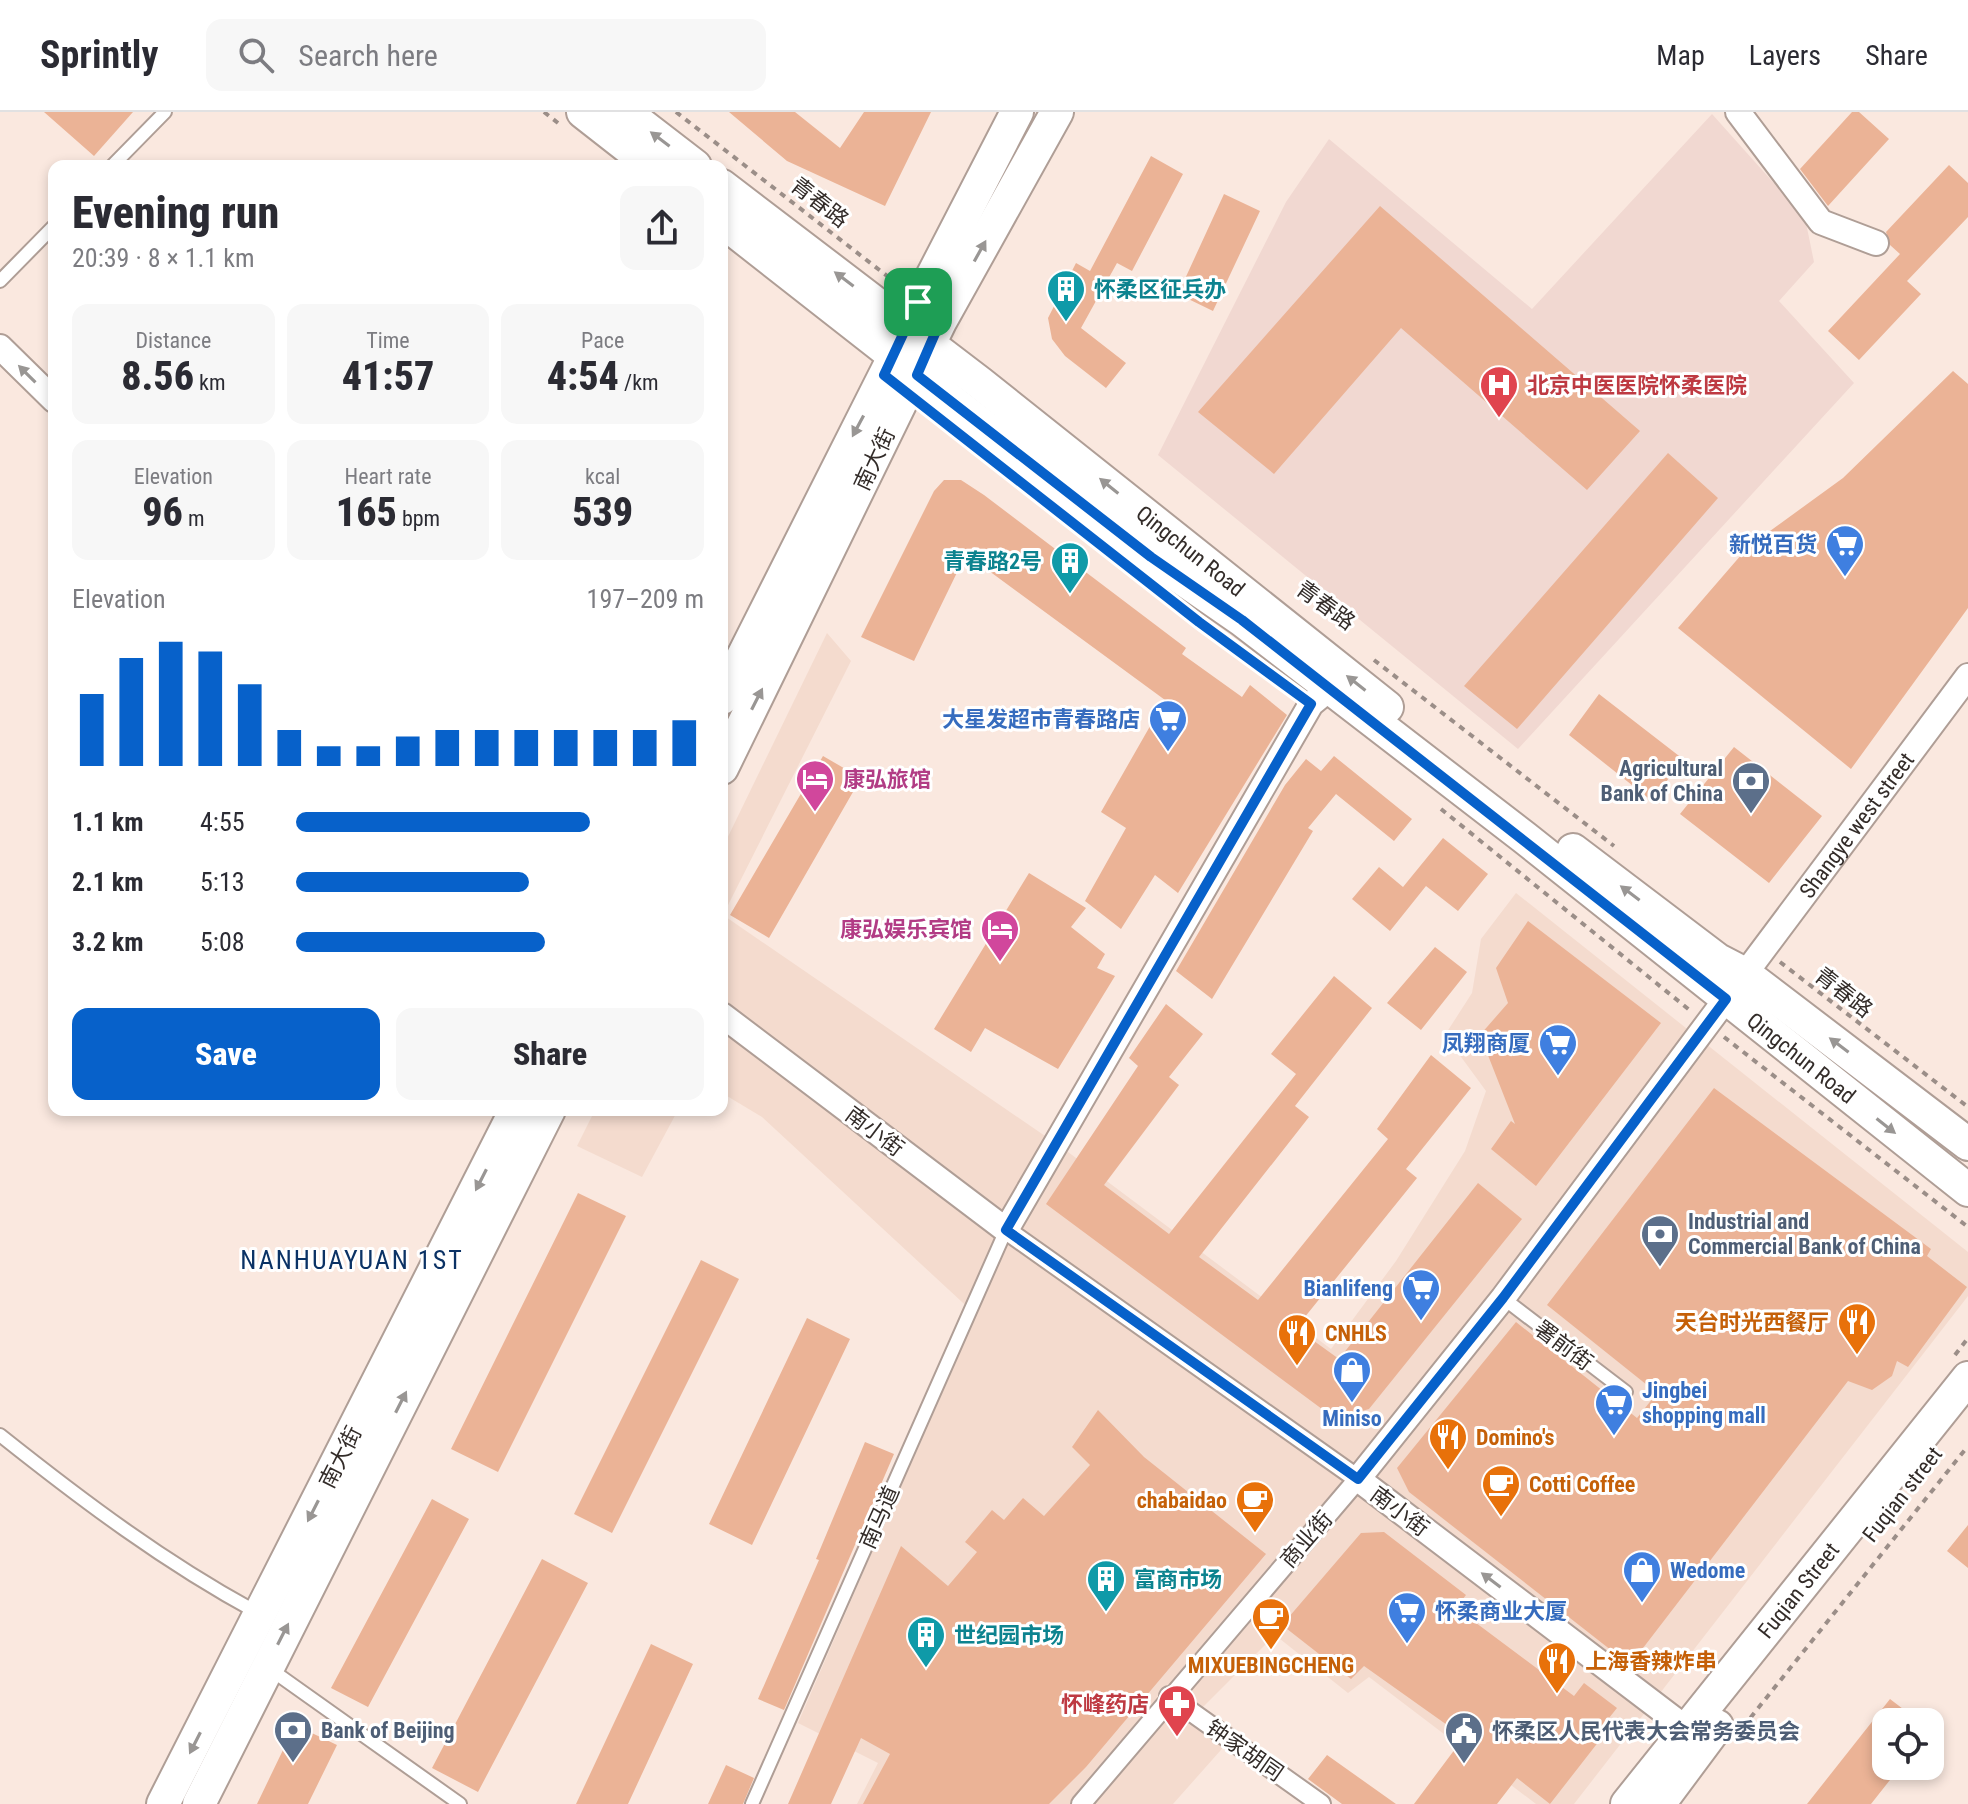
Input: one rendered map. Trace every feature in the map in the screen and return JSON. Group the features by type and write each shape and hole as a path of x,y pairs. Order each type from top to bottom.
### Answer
{"main road":[{"path":"583,112 644,160"},
{"path":"625,112 687,160"},
{"name":"南大街","path":"728,755 906,366 918,325 1015,112"},
{"name":"南大街","path":"918,325 1057,112"},
{"name":"Qingchun Road","path":"728,190 918,325 1455,760 1718,960 1754,961 1968,1144"},
{"name":"Qingchun Road","path":"728,226 1151,557 1242,620 1328,690 1525,838 1716,1011 1968,1190"},
{"name":"南大街","path":"728,687 906,366"},
{"name":"南大街","path":"163,1804 513,1116"},
{"name":"南大街","path":"199,1804 546,1116"},
{"name":"Fuqian Street","path":"1627,1804 1661,1795 1687,1729 1968,1378"},
{"name":"Fuqian street","path":"1661,1795 1968,1410"}],"street":[{"path":"1738,112 1821,222 1876,243"},
{"path":"0,347 48,394"},
{"name":"Shangye west street","path":"1754,961 1968,676"},
{"path":"1006,1230 1311,704 1328,690"},
{"name":"商业街","path":"1081,1804 1169,1696 1358,1479 1503,1298 1716,1011"},
{"name":"南小街","path":"728,1020 1006,1230 1358,1479 1687,1729"},
{"name":"钟家胡同","path":"1169,1696 1321,1804"}],"lane":[{"path":"118,160 165,112"},
{"path":"0,281 48,232"},
{"name":"南马道","path":"752,1804 1006,1230"},
{"name":"署前街","path":"1503,1298 1626,1392"},
{"path":"0,1435 106,1519 190,1576 260,1614"},
{"path":"266,1667 460,1804"}],"path":[{"name":"青春路","path":"676,112 888,275 918,325"},
{"path":"1371,658 1624,853"},
{"path":"1434,804 1716,1011 1968,1227"},
{"name":"青春路","path":"1754,961 1968,1107"},
{"path":"1739,1732 1968,1446"}],"shaded area":[{"name":"北京中医医院怀柔医院","path":"1712,114 1805,218 1814,262 1779,301 1854,383 1518,749 1158,455 1286,202 1329,139 1532,309"},
{"path":"827,633 851,661 728,905 728,837"},
{"path":"1516,893 1968,1252 1968,1296 1574,1804 1536,1804 1369,1677 1348,1693 1275,1635 1202,1708 1236,1733 1173,1804 857,1804 878,1763 798,1723 975,1314 762,1117 728,1097 728,918 1064,1149 1331,1349 1396,1261 1465,1151 1486,1091 1445,1035 1472,993 1481,939"},
{"path":"592,1116 675,1116 642,1177 577,1146"}],"building":[{"path":"44,112 133,112 94,156"},
{"path":"729,112 795,112 840,148 864,112 931,112 885,206 787,161"},
{"path":"1852,112 1859,112 1889,139 1828,206 1800,169"},
{"path":"1151,156 1183,174 1132,271 1117,263 1081,328 1126,363 1106,388 1065,356 1052,339 1048,318 1076,263 1090,271"},
{"path":"1949,165 1968,183 1968,217 1907,281 1921,294 1859,360 1828,331 1900,254 1890,245 1886,232"},
{"path":"1224,194 1260,211 1213,311 1178,294"},
{"path":"1380,206 1640,431 1587,490 1401,328 1274,474 1198,412"},
{"name":"新悦百货","path":"1953,371 1968,384 1968,608 1851,769 1678,628 1748,547 1843,478"},
{"path":"1668,453 1718,498 1517,729 1464,686"},
{"path":"944,480 961,480 984,495 1186,648 1182,654 1242,697 1250,685 1287,715 1178,893 1155,875 1121,929 1085,901 1126,828 1101,812 1165,700 966,554 914,661 861,637 934,491"},
{"path":"1599,694 1683,759 1652,801 1569,735"},
{"name":"Agricultural Bank of China","path":"1734,747 1822,816 1769,883 1680,814"},
{"name":"康弘旅馆","path":"823,756 861,778 769,938 730,915"},
{"path":"1334,756 1412,819 1394,841 1336,794 1308,828 1313,831 1212,999 1176,971 1285,785 1306,759 1321,771"},
{"path":"1443,838 1488,874 1458,911 1426,886 1390,931 1352,899 1379,867 1403,887"},
{"path":"1029,873 1086,908 1071,927 1105,954 1097,968 1115,976 1058,1069 985,1028 971,1052 934,1029"},
{"name":"凤翔商厦","path":"1528,921 1661,1023 1536,1186 1491,1149 1511,1121 1515,1124 1480,1035 1508,1003 1496,968"},
{"path":"1435,947 1467,972 1421,1030 1387,1003"},
{"path":"1334,976 1372,1008 1295,1106 1309,1117 1199,1257 1258,1300 1388,1139 1377,1129 1431,1055 1471,1088 1406,1169 1417,1178 1296,1328 1339,1359 1478,1183 1522,1219 1369,1409 1348,1415 1326,1412 1046,1204 1138,1066 1129,1058 1166,1004 1203,1034 1169,1077 1179,1085 1104,1185 1169,1234 1296,1074 1271,1054"},
{"name":"Jingbei shopping mall","path":"1714,1088 1931,1249 1927,1256 1967,1287 1908,1367 1897,1361 1892,1376 1872,1390 1848,1381 1630,1665 1409,1492 1397,1468 1516,1322 1637,1418 1657,1393 1547,1305"},
{"path":"578,1193 626,1216 498,1472 451,1449"},
{"path":"701,1260 739,1279 612,1533 574,1514"},
{"path":"807,1318 850,1339 752,1545 709,1524"},
{"path":"1098,1410 1144,1457 1266,1554 1086,1767 1049,1804 863,1804 890,1754 861,1738 831,1804 788,1804 901,1546 948,1586 977,1552 965,1542 992,1510 1004,1520 1023,1498 1044,1516 1090,1465 1072,1447"},
{"path":"865,1442 894,1454 784,1710 758,1699 819,1560 816,1559"},
{"path":"432,1499 469,1519 368,1707 331,1688"},
{"path":"1968,1525 1968,1568 1947,1551"},
{"name":"怀柔商业大厦","path":"1384,1532 1466,1595 1456,1608 1574,1696 1584,1683 1617,1708 1605,1723 1610,1727 1550,1804 1517,1778 1497,1804 1414,1804 1464,1737 1364,1666 1351,1679 1282,1625 1361,1533"},
{"path":"542,1559 588,1583 478,1792 432,1768"},
{"path":"651,1644 693,1664 628,1804 576,1804"},
{"path":"1890,1699 1902,1708 1883,1708"},
{"path":"1872,1722 1872,1780 1890,1780 1871,1804 1807,1804"},
{"path":"295,1725 337,1745 308,1804 257,1804"},
{"path":"1327,1755 1396,1804 1342,1804 1308,1779"},
{"path":"726,1765 754,1778 743,1804 708,1804"}],"place":[{"name":"怀柔区征兵办","path":"1066,323"},
{"name":"北京中医医院怀柔医院","path":"1499,419"},
{"name":"新悦百货","path":"1845,578"},
{"name":"青春路2号","path":"1070,595"},
{"name":"大星发超市青春路店","path":"1168,753"},
{"name":"康弘旅馆","path":"815,813"},
{"name":"Agricultural Bank of China","path":"1751,815"},
{"name":"康弘娱乐宾馆","path":"1000,963"},
{"name":"凤翔商厦","path":"1558,1077"},
{"name":"Industrial and Commercial Bank of China","path":"1660,1268"},
{"name":"Bianlifeng","path":"1421,1322"},
{"name":"天台时光西餐厅","path":"1857,1356"},
{"name":"CNHLS","path":"1297,1367"},
{"name":"Miniso","path":"1352,1404"},
{"name":"Jingbei shopping mall","path":"1614,1437"},
{"name":"Domino's","path":"1448,1471"},
{"name":"Cotti Coffee","path":"1501,1518"},
{"name":"chabaidao","path":"1255,1534"},
{"name":"Wedome","path":"1642,1604"},
{"name":"富商市场","path":"1106,1613"},
{"name":"怀柔商业大厦","path":"1407,1645"},
{"name":"MIXUEBINGCHENG","path":"1271,1651"},
{"name":"世纪园市场","path":"926,1669"},
{"name":"上海香辣炸串","path":"1557,1695"},
{"name":"怀峰药店","path":"1177,1738"},
{"name":"Bank of Beijing","path":"293,1764"},
{"name":"怀柔区人民代表大会常务委员会","path":"1464,1765"}],"district":[{"name":"NANHUAYUAN 1ST","path":"352,1260"}],"route":[{"path":"918,302 940,322 917,375 1151,557 1242,620 1328,690 1525,838 1726,999 1503,1298 1358,1479 1006,1230 1311,704 1199,622 884,375 918,302"}]}
